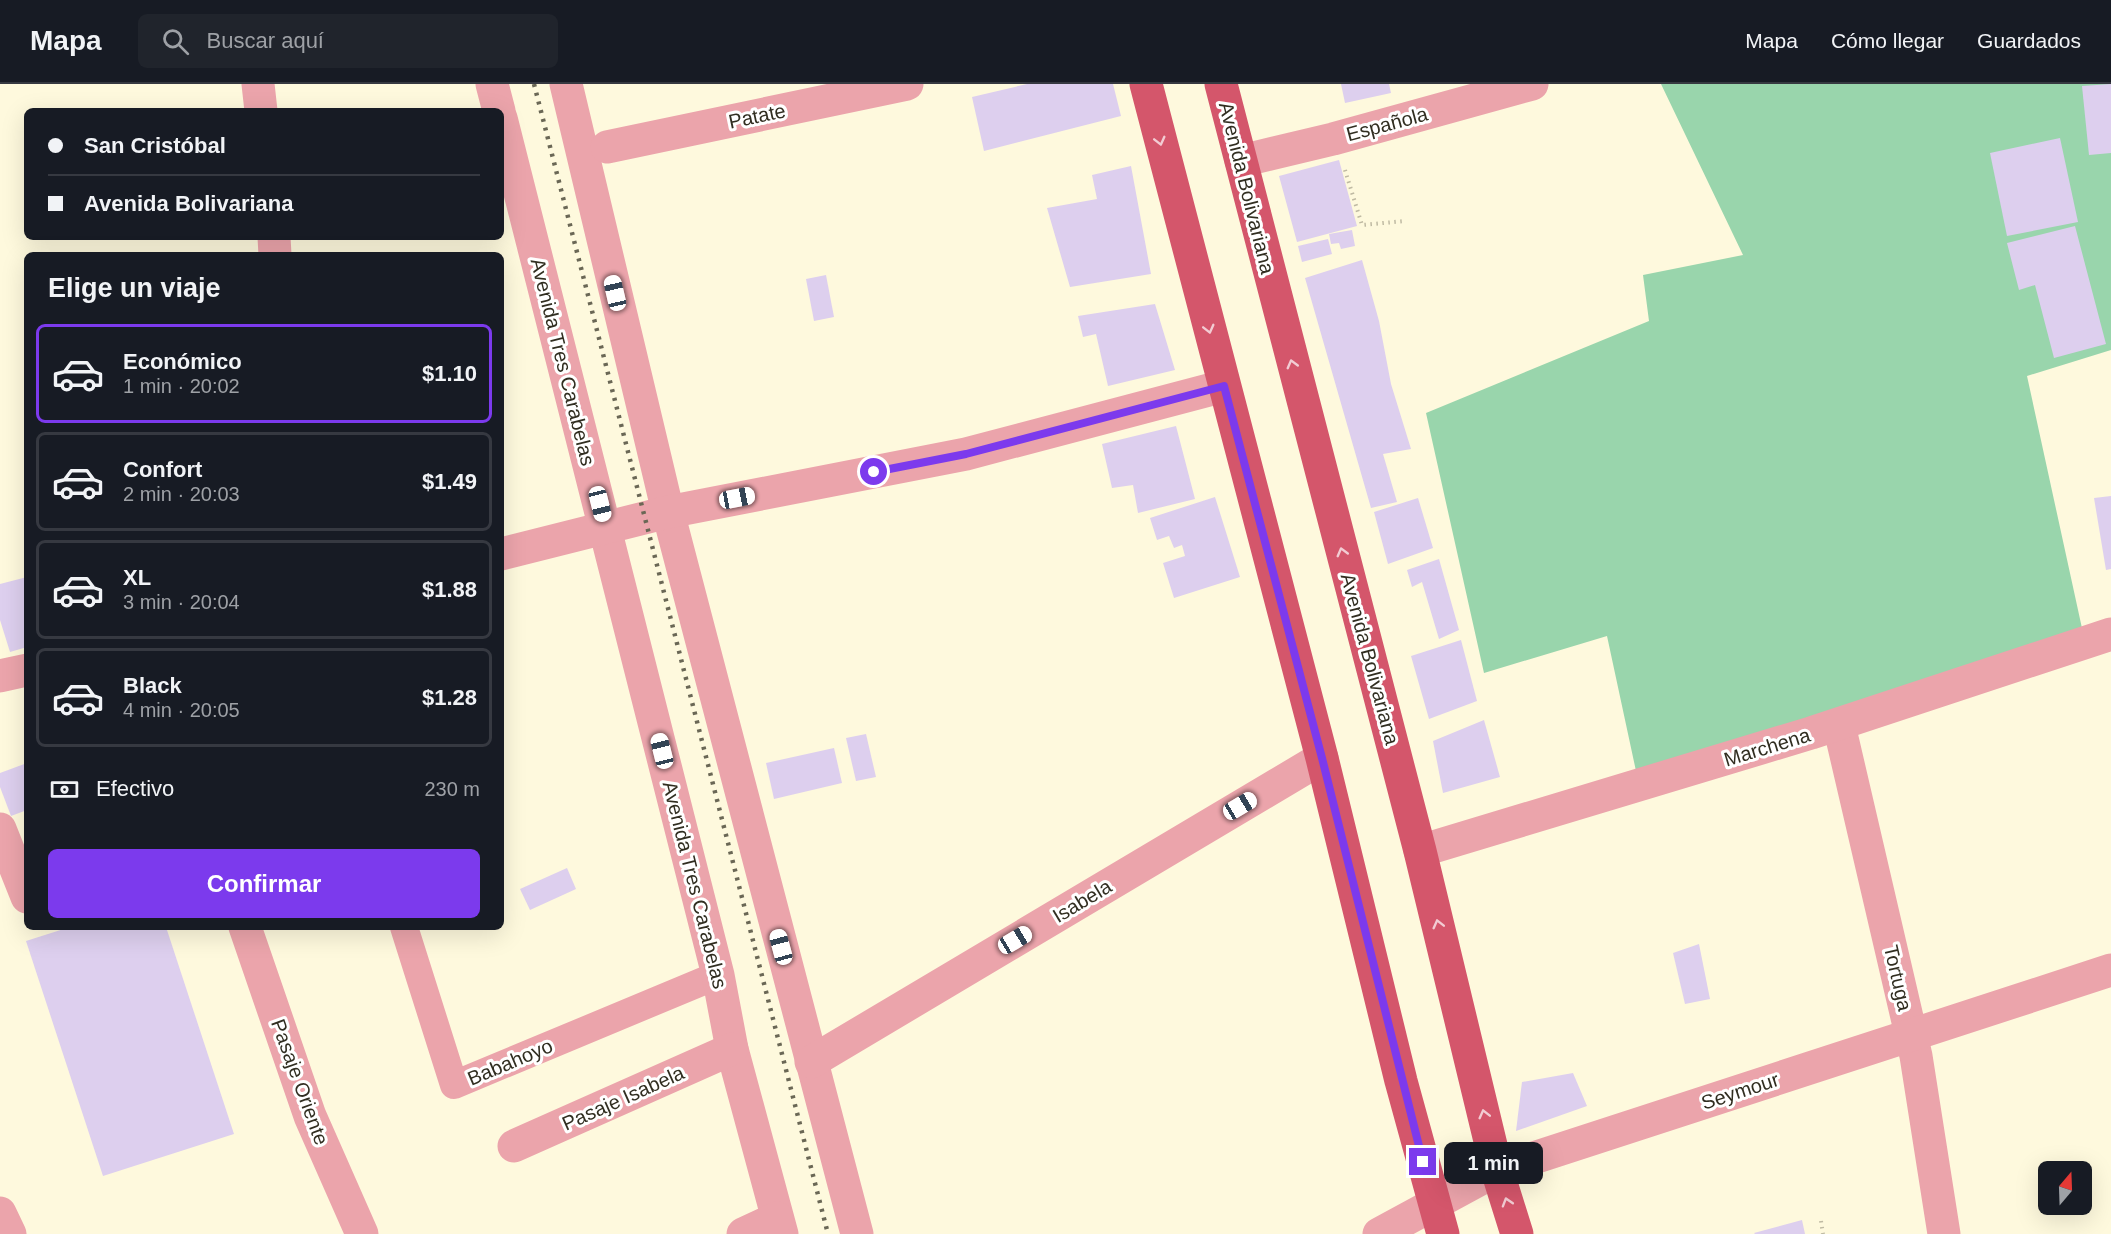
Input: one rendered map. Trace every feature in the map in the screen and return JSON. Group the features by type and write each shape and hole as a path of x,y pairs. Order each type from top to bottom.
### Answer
{"main road":[{"path":"1146,84 1322,758 1401,1081 1443,1234"},
{"name":"Avenida Bolivariana","path":"1221,84 1420,851 1497,1170 1517,1234"}],"street":[{"path":"258,84 261,108"},
{"path":"492,84 498,108"},
{"path":"566,84 668,512 857,1234"},
{"name":"Patate","path":"607,147 907,84"},
{"name":"Española","path":"1241,161 1333,139 1532,84"},
{"name":"Avenida Tres Carabelas","path":"504,130 718,975 732,1049 780,1226"},
{"path":"504,553 668,512 966,454 1224,386"},
{"name":"Marchena","path":"1420,851 1839,724 2111,634"},
{"path":"0,676 24,671"},
{"name":"Tortuga","path":"1839,724 1911,1035 1944,1234"},
{"name":"Isabela","path":"811,1062 1322,758"},
{"path":"0,829 24,889"},
{"name":"Pasaje Oriente","path":"246,930 310,1116 362,1234"},
{"name":"Babahoyo","path":"405,930 454,1085 718,975"},
{"name":"Seymour","path":"1379,1234 1434,1202 1497,1170 2111,970"},
{"name":"Pasaje Isabela","path":"514,1146 732,1049"},
{"path":"0,1213 10,1234"},
{"path":"743,1234 780,1226"}],"path":[{"path":"1333,139 1362,225 1406,221"},
{"path":"1821,1221 1823,1234"}],"green space":[{"path":"1661,84 2111,84 2111,350 2027,376 2085,642 1639,785 1607,636 1484,673 1426,413 1649,321 1643,275 1743,255"}],"building":[{"path":"1027,84 1113,84 1121,116 984,151 972,97"},
{"path":"1341,84 1389,84 1391,93 1345,103"},
{"path":"2111,84 2111,153 2089,155 2082,86"},
{"path":"2060,138 2078,222 2007,236 1990,153"},
{"path":"1339,160 1357,226 1297,242 1279,176"},
{"path":"1131,166 1151,274 1070,287 1047,208 1097,199 1092,175"},
{"path":"2075,226 2106,344 2054,358 2035,285 2019,290 2007,243"},
{"path":"1352,230 1355,246 1341,249 1339,243 1331,244 1329,234"},
{"path":"1328,239 1332,254 1302,262 1298,246"},
{"path":"1362,260 1379,321 1391,384 1411,449 1383,454 1397,502 1371,508 1305,278"},
{"path":"826,275 834,317 814,321 806,279"},
{"path":"1155,304 1175,370 1108,386 1096,334 1083,337 1078,316"},
{"path":"1176,426 1195,499 1138,513 1133,485 1112,488 1102,444"},
{"path":"2111,496 2111,569 2106,570 2094,498"},
{"path":"1215,497 1240,577 1174,598 1163,563 1185,556 1182,545 1174,548 1169,536 1157,540 1150,518"},
{"path":"1418,498 1433,548 1388,564 1374,512"},
{"path":"1439,559 1459,630 1439,639 1422,582 1412,587 1407,570"},
{"path":"24,578 24,648 10,652 0,620 0,584"},
{"path":"1461,640 1477,701 1429,719 1411,656"},
{"path":"1484,720 1500,777 1443,793 1433,741"},
{"path":"866,734 876,777 856,781 846,738"},
{"path":"834,748 842,783 774,799 766,763"},
{"path":"24,764 24,811 11,816 0,787 0,773"},
{"path":"567,868 576,889 530,910 520,889"},
{"path":"61,930 167,930 234,1134 103,1176 26,941"},
{"path":"1699,944 1710,999 1685,1004 1673,953"},
{"path":"1573,1073 1587,1106 1516,1131 1522,1082"},
{"path":"1802,1220 1805,1234 1754,1233"}],"railway":[{"path":"534,84 828,1234"}],"route":[{"path":"874,472 966,454 1224,386 1322,758 1423,1162"}]}
